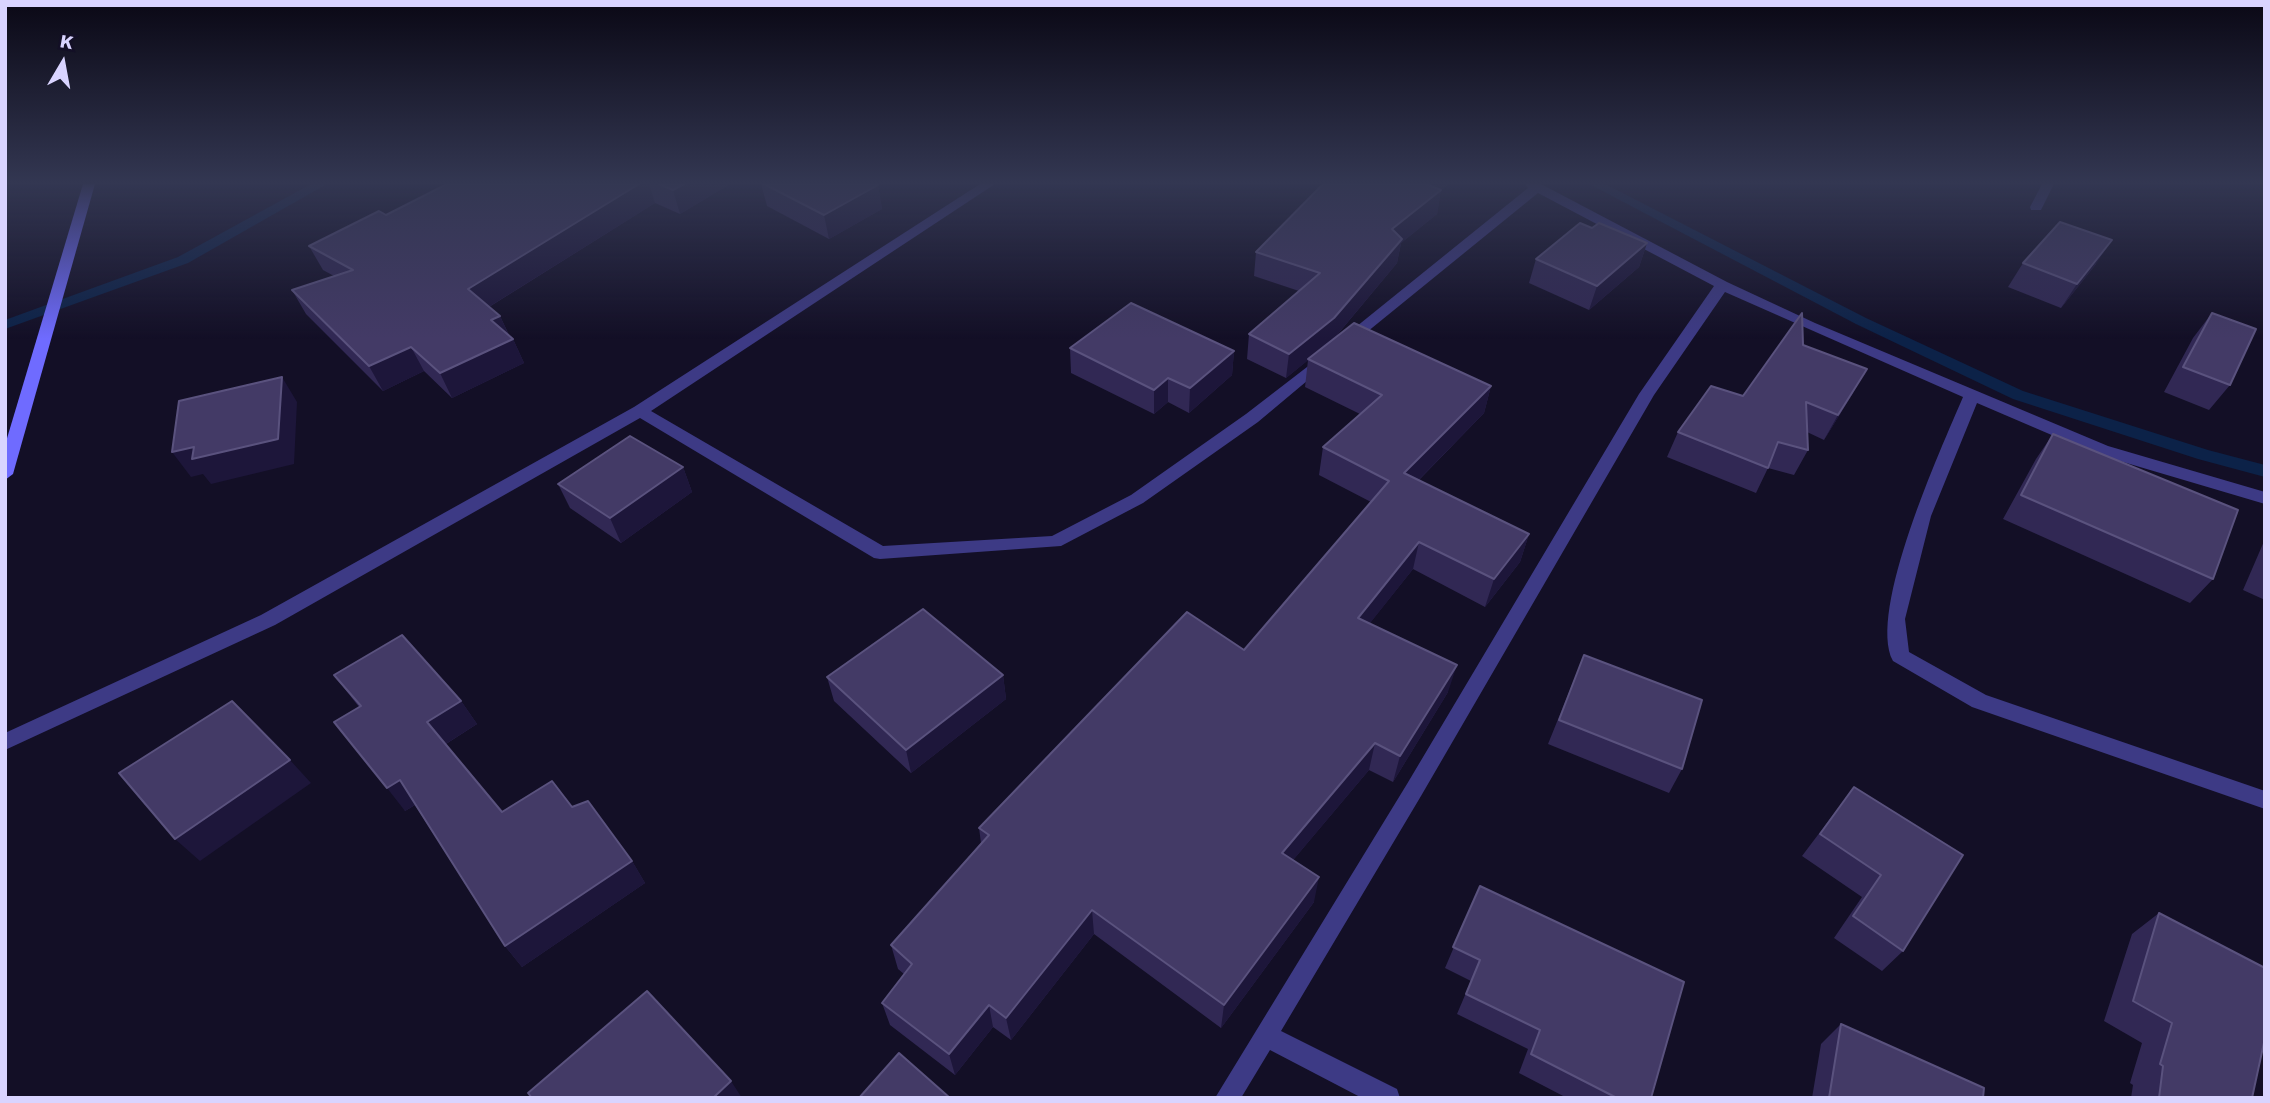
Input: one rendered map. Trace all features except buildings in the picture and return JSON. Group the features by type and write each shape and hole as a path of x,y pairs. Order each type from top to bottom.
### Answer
{"main road":[{"path":"5,474 76,235"}],"street":[{"path":"5,742 268,620 640,411 910,235"},
{"path":"640,411 880,553 1055,542 1137,499 1252,418 1474,235"},
{"path":"1628,235 1722,285 1810,326 2102,450 2265,498"},
{"path":"1227,1098 1647,394 1722,285"},
{"path":"1972,395 1922,516 1896,620 1900,656 1979,701 2265,800"},
{"path":"1265,1035 1388,1098"}],"waterway":[{"path":"5,325 183,260 228,235"},
{"path":"1695,235 1861,321 2018,395 2204,455 2265,471"}]}
